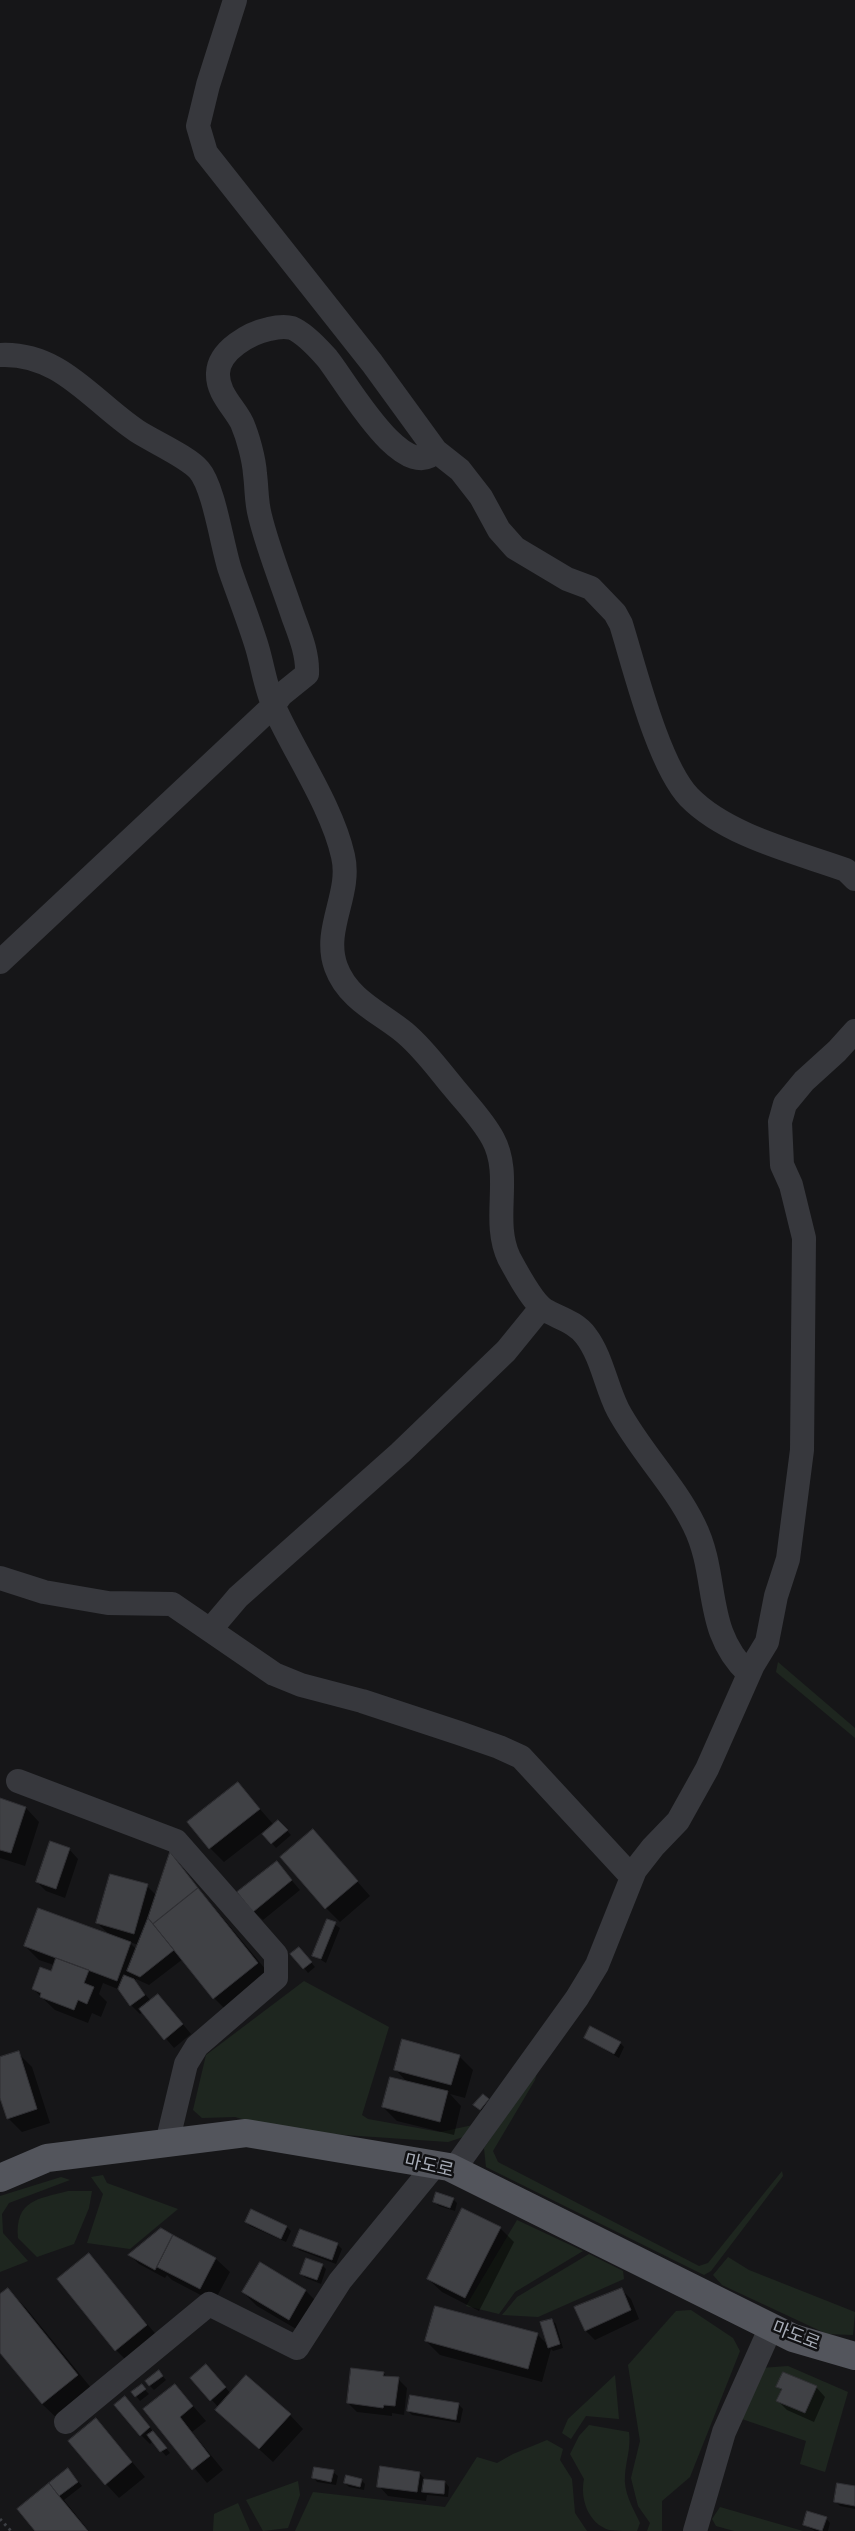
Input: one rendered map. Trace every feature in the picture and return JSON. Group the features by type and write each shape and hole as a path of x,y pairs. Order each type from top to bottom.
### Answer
{"main road":[{"name":"마도로","path":"0,2178 47,2158 246,2133 445,2167 793,2338 855,2356"}],"lane":[{"path":"235,0 208,85 198,126 206,153 372,363 436,451 460,470 481,497 499,530 515,548 566,579 591,588 615,613 621,624 661,748 689,796 708,812 745,834 846,870 855,879"},
{"path":"0,962 273,706 281,695 307,674 302,641 260,518 255,495 255,473 242,423 218,382 218,370 226,357 241,340 259,331 280,327 291,328 327,358 382,435 413,457 428,457 436,451"},
{"path":"0,355 20,354 54,366 134,430 198,468 207,484 222,545 258,649 273,706 340,842 345,862 344,884 332,927 335,966 345,984 369,1009 404,1032 422,1050 486,1126 502,1160 502,1238 508,1256 541,1308 572,1323 585,1334 617,1408 634,1436 686,1509 704,1550 721,1635 732,1656 749,1674"},
{"path":"66,2422 208,2304 297,2348 340,2281 445,2167 577,1998 597,1965 632,1877 653,1847 678,1821 707,1769 749,1674 767,1642 776,1596 788,1559 802,1450 804,1238 791,1185 782,1165 780,1122 785,1104 804,1081 837,1051 855,1031"},
{"path":"210,1630 238,1596 400,1453 506,1351 541,1308"},
{"path":"0,1578 44,1592 108,1603 172,1604 274,1674 301,1685 362,1701 499,1746 521,1757 632,1877"},
{"path":"18,1781 176,1841 276,1955 276,1978 197,2046 186,2064 167,2143"},
{"path":"695,2531 724,2432 771,2327"}],"path":[{"path":"0,2519 11,2531"}],"shaded area":[{"path":"778,1662 855,1728 855,1738 776,1672"},
{"path":"304,1981 389,2027 362,2115 368,2119 440,2132 478,2124 463,2137 448,2142 286,2131 235,2117 202,2118 193,2110 206,2055"},
{"path":"538,2069 535,2080 493,2151 498,2162 699,2266 708,2263 782,2171 783,2176 711,2271 704,2275 486,2167 484,2148"},
{"path":"103,2175 107,2183 178,2209 130,2249 87,2243 103,2194 91,2177"},
{"path":"61,2177 70,2180 9,2203 2,2214 3,2233 28,2261 0,2272 0,2196"},
{"path":"68,2191 92,2191 89,2208 74,2244 37,2257 18,2238 20,2216 31,2203 38,2199"},
{"path":"517,2220 583,2251 515,2292 499,2314 466,2306"},
{"path":"589,2254 623,2271 624,2279 538,2317 502,2315 517,2297"},
{"path":"728,2257 749,2270 855,2312 853,2335 827,2334 722,2285 713,2275"},
{"path":"691,2310 733,2338 740,2351 690,2477 662,2501 662,2531 647,2531 650,2523 638,2506 631,2478 640,2441 628,2365 676,2311"},
{"path":"788,2366 848,2392 825,2472 800,2464 806,2441 739,2418 761,2368"},
{"path":"615,2375 619,2419 586,2416 571,2439 562,2433 568,2419"},
{"path":"589,2425 629,2432 625,2481 629,2500 640,2523 637,2531 609,2530 602,2527 587,2509 583,2494 584,2479 570,2454 579,2436"},
{"path":"547,2440 563,2449 560,2460 572,2479 575,2513 587,2531 295,2531 313,2492 445,2507 477,2457 497,2463"},
{"path":"298,2481 300,2495 288,2528 263,2531 246,2500"},
{"path":"238,2503 250,2531 213,2531 214,2514"},
{"path":"720,2507 803,2531 734,2531 716,2526 712,2519"}],"building":[{"path":"238,1782 260,1809 209,1849 187,1822"},
{"path":"0,1798 26,1807 11,1853 0,1850"},
{"path":"278,1820 288,1830 271,1844 262,1834"},
{"path":"313,1829 358,1881 325,1909 280,1857"},
{"path":"50,1841 70,1848 56,1889 36,1882"},
{"path":"170,1852 198,1888 153,1924 148,1918"},
{"path":"277,1861 292,1880 253,1912 237,1892"},
{"path":"110,1874 148,1884 134,1934 96,1923"},
{"path":"198,1888 258,1963 213,1999 153,1924"},
{"path":"38,1908 131,1942 117,1981 24,1946"},
{"path":"148,1918 174,1950 140,1977 127,1971"},
{"path":"327,1919 336,1922 321,1959 312,1956"},
{"path":"299,1947 312,1962 303,1969 290,1954"},
{"path":"56,1958 89,1970 84,1983 94,1987 87,2004 78,2000 74,2010 40,1997 41,1993 32,1989 40,1967 51,1971"},
{"path":"124,1975 134,1979 145,1995 130,2006 118,1989"},
{"path":"158,1994 183,2024 164,2040 139,2009"},
{"path":"590,2026 621,2042 614,2054 584,2038"},
{"path":"402,2039 460,2055 451,2085 394,2070"},
{"path":"19,2051 37,2109 7,2119 0,2098 0,2057"},
{"path":"390,2077 448,2091 440,2122 382,2107"},
{"path":"483,2094 489,2099 480,2110 473,2105"},
{"path":"436,2192 454,2198 450,2208 433,2202"},
{"path":"462,2208 501,2227 465,2298 427,2279"},
{"path":"251,2209 287,2226 281,2239 245,2222"},
{"path":"161,2228 173,2235 155,2270 128,2255"},
{"path":"300,2229 338,2243 332,2260 293,2246"},
{"path":"173,2235 216,2258 200,2289 157,2267"},
{"path":"89,2253 147,2325 115,2351 57,2279"},
{"path":"306,2258 323,2264 317,2280 300,2274"},
{"path":"260,2262 306,2290 289,2320 242,2292"},
{"path":"8,2288 78,2375 42,2404 0,2353 0,2294"},
{"path":"622,2288 631,2310 585,2331 574,2307"},
{"path":"435,2306 538,2333 528,2369 425,2341"},
{"path":"552,2319 560,2344 548,2348 540,2322"},
{"path":"206,2364 226,2387 210,2401 190,2378"},
{"path":"351,2368 384,2372 383,2376 399,2377 395,2406 384,2405 383,2408 347,2403"},
{"path":"159,2370 163,2376 149,2386 145,2381"},
{"path":"783,2372 817,2386 805,2413 776,2401 782,2389 776,2387"},
{"path":"246,2375 291,2414 259,2449 215,2410"},
{"path":"142,2384 146,2389 135,2397 131,2392"},
{"path":"175,2384 193,2406 180,2417 210,2456 192,2470 143,2409"},
{"path":"410,2395 459,2403 456,2420 407,2411"},
{"path":"125,2396 150,2427 140,2436 114,2405"},
{"path":"96,2418 132,2462 105,2485 68,2441"},
{"path":"153,2431 167,2448 160,2452 147,2435"},
{"path":"380,2466 420,2472 417,2492 377,2487"},
{"path":"314,2467 334,2470 331,2482 312,2478"},
{"path":"68,2468 78,2482 59,2496 49,2483"},
{"path":"346,2475 362,2479 360,2487 344,2483"},
{"path":"424,2479 445,2481 444,2494 422,2492"},
{"path":"49,2483 88,2531 35,2531 17,2509"},
{"path":"837,2483 855,2486 855,2506 834,2502"},
{"path":"807,2511 827,2517 822,2531 803,2525"}]}
